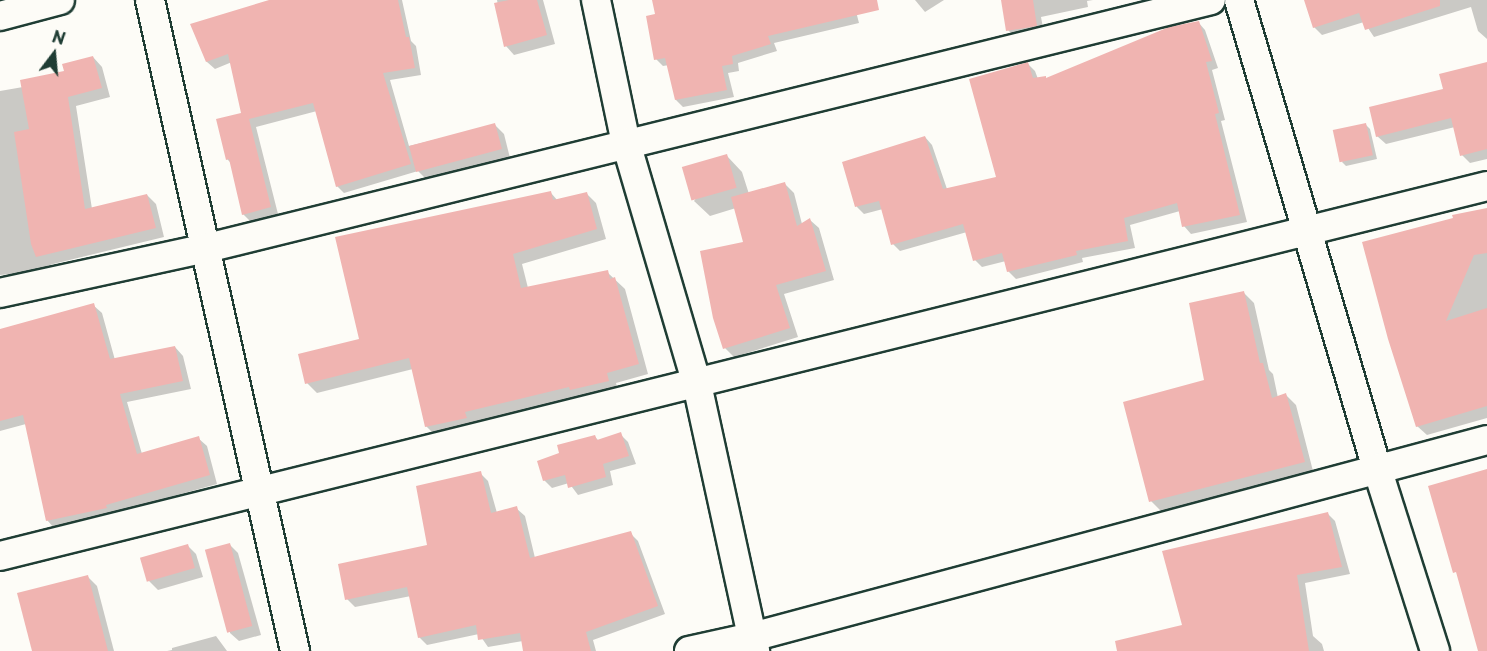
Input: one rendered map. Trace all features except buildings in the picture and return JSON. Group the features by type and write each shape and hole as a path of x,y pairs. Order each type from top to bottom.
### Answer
{"street":[{"path":"0,16 60,0"},
{"path":"150,0 295,651"},
{"path":"596,0 626,143 697,384 753,644"},
{"path":"0,293 207,248 1211,0"},
{"path":"1239,0 1377,468 1435,651"},
{"path":"0,556 261,493 1487,186"},
{"path":"689,651 753,644 1377,468 1487,440"}]}
